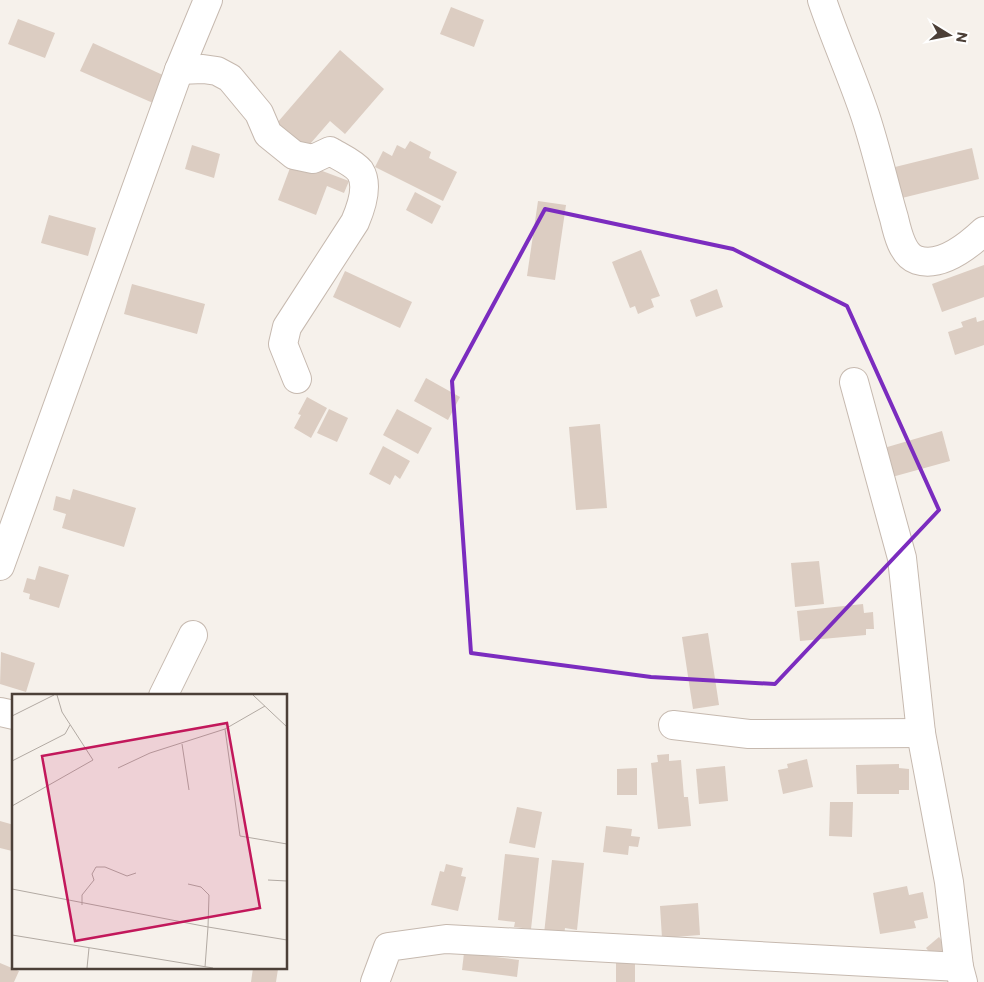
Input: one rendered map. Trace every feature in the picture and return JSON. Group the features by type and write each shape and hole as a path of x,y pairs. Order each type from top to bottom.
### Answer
{"street":[{"path":"0,566 179,70 208,0"},
{"path":"822,0 835,40 865,114 897,231 906,252 916,260 928,262 943,260 973,242 984,231"},
{"path":"179,70 203,69 217,71 230,78 259,112 268,134 294,155 313,159 330,151 359,169 362,176 362,206 355,222 287,327 283,344 297,379"},
{"path":"375,982 388,947 446,939 961,974 949,882 921,733 902,558 854,382"},
{"path":"164,694 193,635"},
{"path":"673,725 749,734 921,733"}],"highlighted area":[{"path":"545,209 733,249 847,306 939,510 775,684 651,677 471,653 452,381"}],"building":[{"path":"451,7 484,20 474,47 440,34"},
{"path":"18,19 55,33 45,58 8,44"},
{"path":"93,43 165,76 153,103 80,71"},
{"path":"340,50 384,89 345,134 330,121 304,151 271,130"},
{"path":"410,141 431,152 429,158 457,172 443,201 375,167 383,151 392,156 397,145 405,149"},
{"path":"192,145 220,154 214,178 185,169"},
{"path":"972,148 979,179 902,198 895,167"},
{"path":"293,160 349,181 344,193 327,186 316,215 278,200"},
{"path":"415,192 441,206 432,224 406,210"},
{"path":"538,201 566,205 555,280 527,276"},
{"path":"49,215 96,228 88,256 41,243"},
{"path":"641,250 660,296 651,299 654,307 638,314 635,306 630,308 612,262"},
{"path":"984,265 984,297 942,312 932,284"},
{"path":"345,271 412,302 400,328 333,297"},
{"path":"132,284 205,304 197,334 124,314"},
{"path":"717,289 723,307 696,317 690,300"},
{"path":"976,317 977,322 984,320 984,345 955,355 948,332 963,327 961,322"},
{"path":"426,378 460,397 448,420 414,401"},
{"path":"307,397 327,408 311,438 294,428 301,415 298,414"},
{"path":"329,409 348,418 337,442 317,433"},
{"path":"397,409 432,428 418,454 383,435"},
{"path":"600,424 607,508 576,510 569,427"},
{"path":"942,431 950,461 892,477 884,448"},
{"path":"383,446 410,461 400,479 395,475 390,485 369,474"},
{"path":"73,489 136,508 124,547 62,528 66,514 53,510 56,496 70,500"},
{"path":"819,561 824,604 795,607 791,563"},
{"path":"39,566 69,575 59,608 29,599 30,594 23,592 27,578 35,580"},
{"path":"863,604 864,613 873,612 874,629 866,629 866,635 800,641 797,611"},
{"path":"708,633 719,705 693,709 682,637"},
{"path":"1,652 35,663 26,692 0,684"},
{"path":"669,754 669,761 681,760 684,797 688,797 691,826 658,829 651,763 658,762 657,755"},
{"path":"807,759 813,787 783,794 778,770 788,768 787,764"},
{"path":"899,764 899,768 909,769 909,790 899,790 899,794 857,794 856,765"},
{"path":"725,766 728,801 699,804 696,769"},
{"path":"637,768 637,795 617,795 617,769"},
{"path":"830,802 853,802 852,837 829,836"},
{"path":"517,807 542,812 535,848 509,843"},
{"path":"0,821 12,824 12,851 0,848"},
{"path":"606,826 632,829 631,836 640,837 638,847 629,846 628,855 603,852"},
{"path":"505,854 539,858 531,929 514,927 515,922 498,920"},
{"path":"552,860 584,863 577,930 565,928 564,936 544,934"},
{"path":"446,864 463,868 461,876 466,877 458,911 431,905 440,871 444,872"},
{"path":"907,886 909,895 923,892 928,918 914,921 916,928 880,934 873,893"},
{"path":"698,903 700,935 662,938 660,906"},
{"path":"939,937 949,950 937,961 926,948"},
{"path":"464,953 519,960 517,977 462,970"},
{"path":"616,962 635,962 635,982 616,982"},
{"path":"0,963 12,968 12,970 19,971 14,982 0,982"},
{"path":"253,970 278,970 276,982 251,982"}]}
